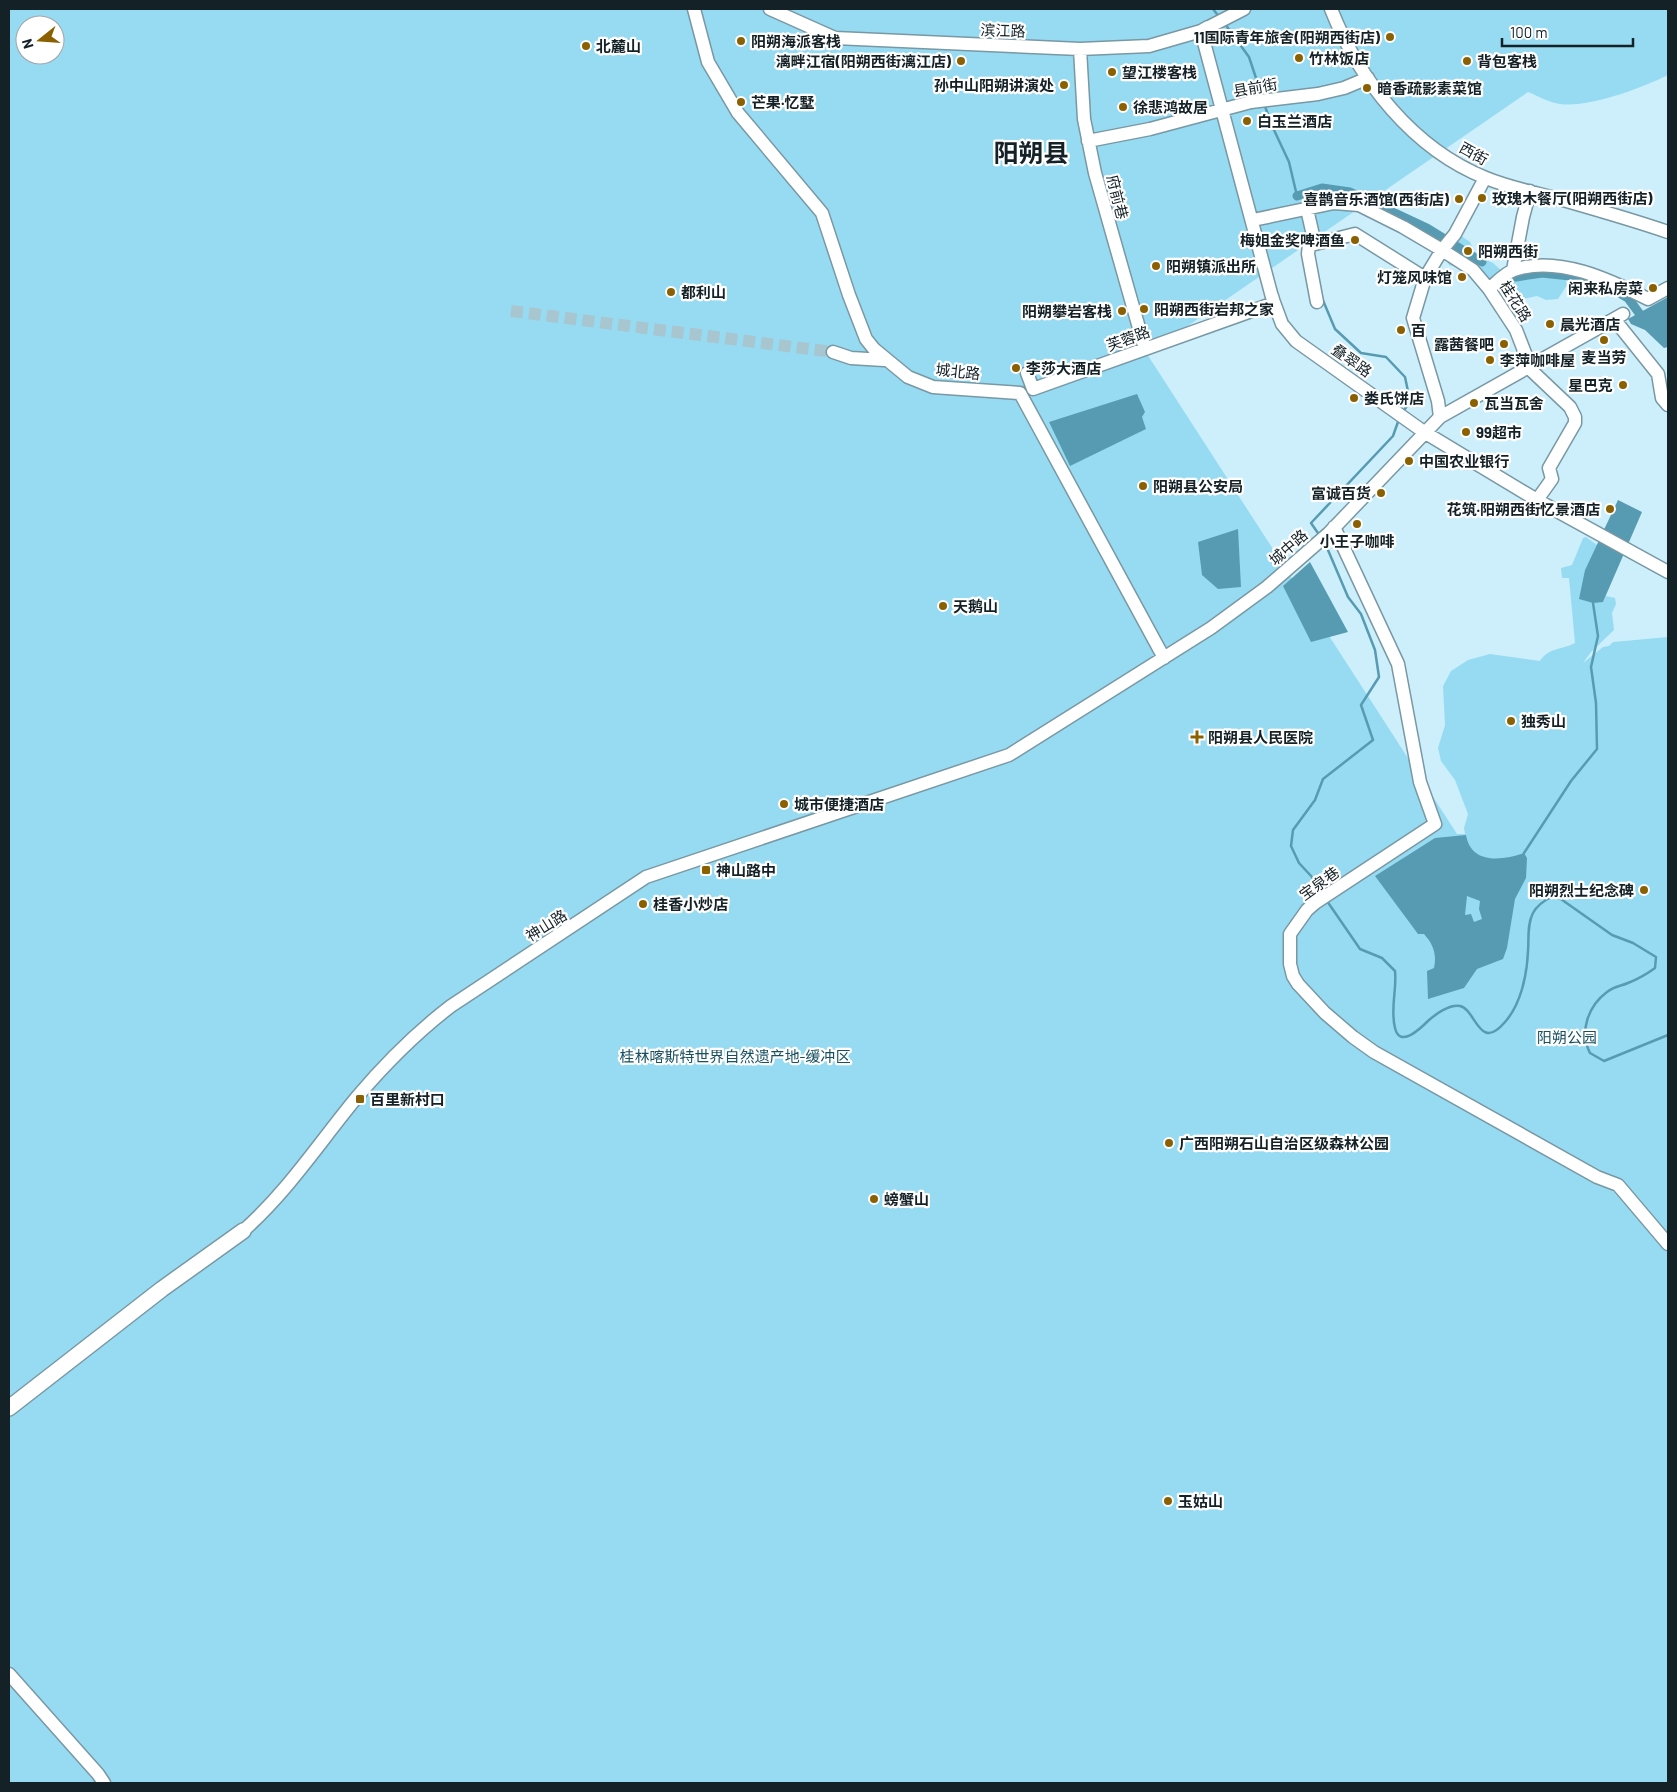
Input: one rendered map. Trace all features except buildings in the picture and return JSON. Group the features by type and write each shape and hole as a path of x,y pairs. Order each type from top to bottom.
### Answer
{"main road":[{"path":"9,1408 162,1290 243,1232"}],"street":[{"name":"城北路","path":"694,9 708,62 738,113 822,213 849,295 866,339 884,360 908,377 933,387 1020,393"},
{"name":"滨江路","path":"770,9 835,38 1080,49 1150,46 1201,31 1222,16"},
{"path":"1027,373 1037,387 1274,303 1201,31 1244,9"},
{"name":"西街","path":"1331,9 1337,24 1368,78 1408,129 1443,154 1485,178 1668,232"},
{"name":"叠翠路","path":"1201,31 1274,303 1282,324 1296,341 1424,432 1537,500 1668,572"},
{"name":"府前巷","path":"1080,49 1082,103 1088,141 1105,214 1145,349"},
{"name":"县前街","path":"1088,141 1150,129 1251,102 1318,94 1368,78"},
{"path":"1440,417 1438,401 1413,318 1425,278 1442,250 1455,234 1485,178"},
{"name":"桂花路","path":"1513,270 1530,191"},
{"name":"桂花路","path":"1253,220 1334,203 1359,205 1403,227 1473,270 1489,289 1516,330 1536,378 1570,407 1575,417 1575,423 1549,468 1552,479 1537,500"},
{"path":"1306,209 1315,244"},
{"path":"1317,302 1308,254 1309,245 1355,234 1425,278"},
{"path":"1489,289 1513,270 1536,266 1579,271 1608,280 1648,299 1668,288"},
{"name":"芙蓉路","path":"1020,393 1274,303"},
{"name":"城中路","path":"950,775 1009,755 1164,658 1267,587 1331,530 1440,417 1531,365 1619,317 1663,372"},
{"path":"833,352 851,358 884,360"},
{"path":"1663,372 1662,398 1668,406"},
{"path":"1020,393 1164,658"},
{"name":"宝泉巷","path":"1331,530 1398,664 1420,782 1435,824 1331,892 1307,910 1290,934 1289,954 1293,976 1325,1013 1352,1037 1597,1177 1618,1185 1664,1236 1668,1244"},
{"name":"神山路","path":"243,1232 274,1203 357,1097 432,1020 646,877 950,775"},
{"path":"9,1674 104,1783"}],"green space":[{"name":"桂林喀斯特世界自然遗产地-缓冲区","path":"9,9 1668,9 1668,75 1630,91 1585,103 1560,104 1528,92 1147,354 1457,834 1465,834 1464,828 1468,814 1455,780 1441,761 1438,748 1445,725 1443,686 1451,671 1468,660 1490,654 1540,661 1547,653 1575,643 1569,578 1562,578 1561,568 1572,565 1583,538 1586,537 1597,545 1585,570 1603,602 1606,596 1615,598 1616,604 1612,613 1614,630 1591,652 1583,663 1603,647 1609,646 1613,642 1668,637 1668,1783 9,1783"},
{"path":"1375,206 1420,228 1443,234 1460,235 1470,242 1476,255 1493,263 1503,272 1564,272 1567,285 1558,299 1546,300 1537,296 1523,299 1512,294 1498,294 1460,268 1449,265 1440,246"}],"shaded area":[{"path":"1668,297 1668,347 1664,348 1645,330 1631,324 1628,319"},
{"path":"1137,394 1145,412 1142,417 1146,429 1070,466 1049,422"},
{"path":"1618,500 1642,512 1603,602 1593,603 1579,599 1585,570"},
{"path":"1238,529 1241,587 1218,589 1202,575 1198,542"},
{"path":"1310,562 1348,632 1311,642 1283,586"},
{"path":"1466,835 1469,844 1480,856 1506,858 1524,853 1527,858 1526,878 1515,899 1507,948 1503,959 1477,969 1464,988 1428,999 1427,971 1434,968 1435,963 1432,945 1424,934 1418,934 1375,876 1435,838","holes":["1467,896 1480,901 1479,909 1482,919 1474,922 1471,914 1465,915"]}],"waterway":[{"path":"1213,9 1220,18"},
{"path":"1225,24 1249,57 1262,96"},
{"path":"1264,104 1289,162 1297,196"},
{"path":"1297,196 1322,188 1350,192 1427,228 1482,262"},
{"path":"1516,277 1542,273 1579,277 1616,291 1628,298 1639,313"},
{"path":"1322,298 1335,329 1361,353 1386,357 1405,377 1410,401 1403,412"},
{"path":"1320,536 1311,523 1393,436 1399,419"},
{"path":"1323,894 1312,877 1299,863 1291,846 1293,830 1315,800 1323,779 1373,740 1361,705 1379,677 1375,650 1361,614 1348,597 1325,543"},
{"path":"1524,853 1571,781 1597,749 1596,703 1591,667 1598,636 1593,603"},
{"path":"1327,901 1360,949 1382,958 1395,971 1394,1021 1395,1028 1401,1037 1411,1035 1439,1012 1456,1006 1465,1009 1479,1027 1489,1033 1505,1022 1511,1015 1522,989 1526,970 1531,917 1539,905 1553,896 1558,897 1612,935 1633,943 1656,957 1655,968 1635,980 1609,990 1595,1004 1587,1020 1585,1037 1590,1053 1604,1061 1668,1035"}],"tunnel":[{"path":"511,311 833,352"}],"place":[{"name":"11国际青年旅舍(阳朔西街店)","path":"1390,37"},
{"name":"阳朔海派客栈","path":"741,41"},
{"name":"北麓山","path":"586,46"},
{"name":"竹林饭店","path":"1299,58"},
{"name":"漓畔江宿(阳朔西街漓江店)","path":"961,61"},
{"name":"背包客栈","path":"1467,61"},
{"name":"望江楼客栈","path":"1112,72"},
{"name":"孙中山阳朔讲演处","path":"1064,85"},
{"name":"暗香疏影素菜馆","path":"1367,88"},
{"name":"芒果·忆墅","path":"741,102"},
{"name":"徐悲鸿故居","path":"1123,107"},
{"name":"白玉兰酒店","path":"1247,121"},
{"name":"玫瑰木餐厅(阳朔西街店)","path":"1482,198"},
{"name":"喜鹊音乐酒馆(西街店)","path":"1459,199"},
{"name":"梅姐金奖啤酒鱼","path":"1355,240"},
{"name":"阳朔西街","path":"1468,251"},
{"name":"阳朔镇派出所","path":"1156,266"},
{"name":"灯笼风味馆","path":"1462,277"},
{"name":"闲来私房菜","path":"1653,288"},
{"name":"都利山","path":"671,292"},
{"name":"阳朔西街岩邦之家","path":"1144,309"},
{"name":"阳朔攀岩客栈","path":"1122,311"},
{"name":"晨光酒店","path":"1550,324"},
{"name":"百","path":"1401,330"},
{"name":"麦当劳","path":"1604,340"},
{"name":"露茜餐吧","path":"1504,344"},
{"name":"李萍咖啡屋","path":"1490,360"},
{"name":"李莎大酒店","path":"1016,368"},
{"name":"星巴克","path":"1623,385"},
{"name":"娄氏饼店","path":"1354,398"},
{"name":"瓦当瓦舍","path":"1474,403"},
{"name":"99超市","path":"1466,432"},
{"name":"中国农业银行","path":"1409,461"},
{"name":"阳朔县公安局","path":"1143,486"},
{"name":"富诚百货","path":"1381,493"},
{"name":"花筑·阳朔西街忆景酒店","path":"1610,509"},
{"name":"小王子咖啡","path":"1357,524"},
{"name":"天鹅山","path":"943,606"},
{"name":"独秀山","path":"1511,721"},
{"name":"阳朔县人民医院","path":"1197,737"},
{"name":"城市便捷酒店","path":"784,804"},
{"name":"神山路中","path":"706,870"},
{"name":"阳朔烈士纪念碑","path":"1644,890"},
{"name":"桂香小炒店","path":"643,904"},
{"name":"百里新村口","path":"360,1099"},
{"name":"广西阳朔石山自治区级森林公园","path":"1169,1143"},
{"name":"螃蟹山","path":"874,1199"},
{"name":"玉姑山","path":"1168,1501"}],"district":[{"name":"阳朔县","path":"1031,152"}],"park label":[{"name":"阳朔公园","path":"1567,1037"}]}
